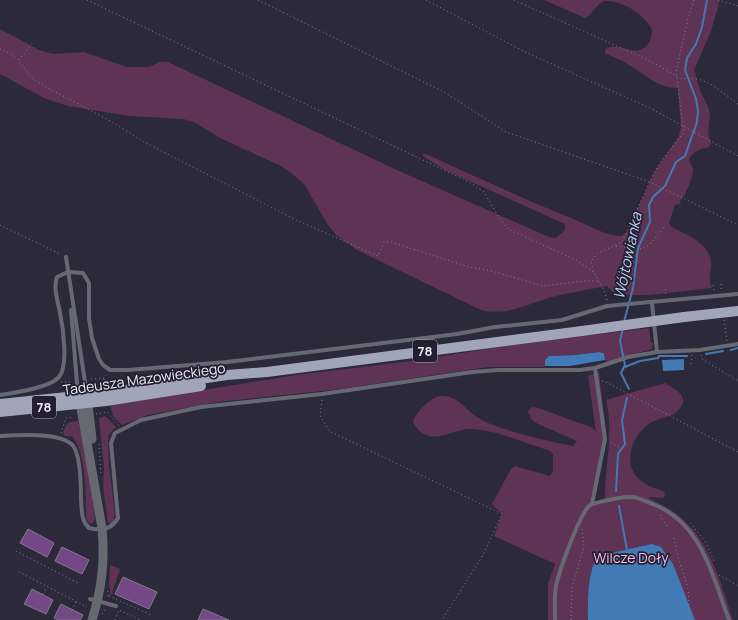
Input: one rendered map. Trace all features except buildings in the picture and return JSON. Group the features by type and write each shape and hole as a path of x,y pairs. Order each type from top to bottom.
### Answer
{"main road":[{"name":"Tadeusza Mazowieckiego","path":"0,412 228,375 267,372 738,311"},
{"name":"Tadeusza Mazowieckiego","path":"0,404 83,399"}],"street":[{"path":"83,399 102,528 103,574 93,600 92,620"}],"lane":[{"path":"66,257 83,399"},
{"path":"0,396 37,388 57,379 62,372 65,363 62,325 55,284 57,277 68,272 83,273 87,277 89,282 89,318 92,338 99,359 103,365 110,370 128,370 226,362 457,334 494,327 548,322 607,306 738,294"},
{"path":"71,294 83,399"},
{"path":"652,303 657,352"},
{"path":"0,436 50,436 68,441 75,448 81,486 82,518 89,528 109,528 118,518 111,443 115,433 141,420 201,407 322,394 472,372 520,369 567,371 595,368 628,356 657,352 700,350 738,344"},
{"path":"592,504 605,439 599,381 595,368"},
{"path":"555,620 555,599 559,574 582,516 592,504 631,497 655,505 671,513 685,526 700,545 709,564 729,620"},
{"path":"93,600 116,606"}],"path":[{"path":"87,0 469,182 484,192 508,228 576,260 593,272 604,288 607,306"},
{"path":"258,0 444,92 506,132 650,182 738,225"},
{"path":"426,0 525,52 650,108 738,156"},
{"path":"514,0 684,78 691,77 705,81 738,104"},
{"path":"593,272 591,261 594,257 622,242 625,238 661,161 684,132 676,72 688,19 694,0"},
{"path":"718,0 738,6"},
{"path":"18,60 33,42"},
{"path":"0,49 11,54 18,60 32,78 112,122 144,142 296,220 378,256 384,242 391,242 469,267 492,271 543,286 584,281 599,281"},
{"path":"0,225 66,257"},
{"path":"615,246 640,250 647,248 664,227"},
{"path":"665,289 666,300"},
{"path":"724,320 728,346"},
{"path":"691,364 692,350"},
{"path":"700,350 702,358 738,381"},
{"path":"599,381 602,387"},
{"path":"599,381 606,382 738,452"},
{"path":"322,394 320,415 329,431 502,514 483,555 442,620"},
{"path":"605,439 625,450"},
{"path":"99,443 101,480"},
{"path":"655,505 668,528"},
{"path":"571,620 572,587 584,546 582,516"},
{"path":"664,521 666,516"},
{"path":"686,520 705,541 714,564"},
{"path":"580,536 584,537"},
{"path":"674,538 676,550 688,589 690,620"},
{"path":"16,551 78,583"},
{"path":"19,572 90,608"},
{"path":"721,582 719,575 738,586"},
{"path":"43,594 47,586"},
{"path":"109,596 151,615"},
{"path":"72,610 76,601"},
{"path":"115,620 119,610 140,620"}],"green space":[{"path":"544,0 720,0 711,31 694,70 700,91 708,106 710,116 708,134 711,143 708,148 697,151 689,159 693,169 691,179 686,192 679,203 682,205 675,205 669,223 672,227 698,242 708,252 711,259 710,280 712,288 650,295 615,295 607,286 556,296 519,308 500,312 481,310 357,250 336,235 328,225 304,184 291,173 281,166 222,139 194,122 183,119 129,116 68,106 44,98 0,74 0,29 39,50 53,54 84,52 127,67 149,67 160,62 168,62 399,171 549,237 556,238 565,230 565,224 445,170 423,156 423,154 596,229 609,234 622,236 627,232 654,173 679,136 681,127 678,88 664,86 615,57 606,54 605,49 610,47 637,50 642,49 647,45 652,30 649,24 639,14 618,3 604,1 601,2 585,18"},
{"path":"649,328 651,343 653,343 652,349 606,362 604,353 599,352 549,356 545,360 545,366 542,367 488,367 340,389 218,402 148,415 122,425 113,416 110,405 296,375 412,361 518,344"},
{"name":"Wilcze Doły","path":"599,373 606,432 605,446 593,504 605,498 609,437 606,400 665,383 676,390 683,399 681,407 677,412 649,424 637,436 631,451 631,467 634,474 640,480 649,486 665,492 664,498 648,497 675,513 687,523 697,535 712,561 733,620 548,620 548,584 555,564 494,536 502,514 492,504 511,469 515,466 550,476 553,471 553,454 550,451 490,431 466,429 435,437 429,436 420,431 413,422 417,414 428,402 437,397 447,396 456,400 477,417 486,422 509,431 573,446 577,441 538,424 532,420 528,411 532,407 538,408 593,428 596,432 588,375"},
{"path":"105,416 116,427 108,436 109,465 115,515 113,523 108,523 103,486 104,469 99,418"},
{"path":"78,421 89,466 95,519 92,524 88,522 86,517 83,463 80,452 77,443 72,436 65,436 63,433 68,424"},
{"path":"110,565 120,569 111,596 109,585"}],"water":[{"path":"599,352 604,353 605,360 570,366 545,366 545,360 549,356"},
{"path":"684,359 684,370 663,371 662,360"},
{"path":"652,544 661,547 673,564 695,620 588,620 590,578 594,563 598,556"}],"waterway":[{"name":"Wójtowianka","path":"624,322 633,288 638,248 650,222 649,205 653,197 665,186 676,162 685,156 697,122 698,111 696,99 685,70 687,58 696,44 702,27 707,0"},
{"name":"Wójtowianka","path":"623,328 620,341 625,365 621,373 629,389"},
{"path":"731,350 738,348"},
{"path":"706,354 723,351"},
{"path":"625,367 640,361 658,358 659,356 687,356"},
{"name":"Wójtowianka","path":"616,491 618,454 625,444 622,420 627,398"},
{"name":"Wójtowianka","path":"619,506 627,550"}]}
